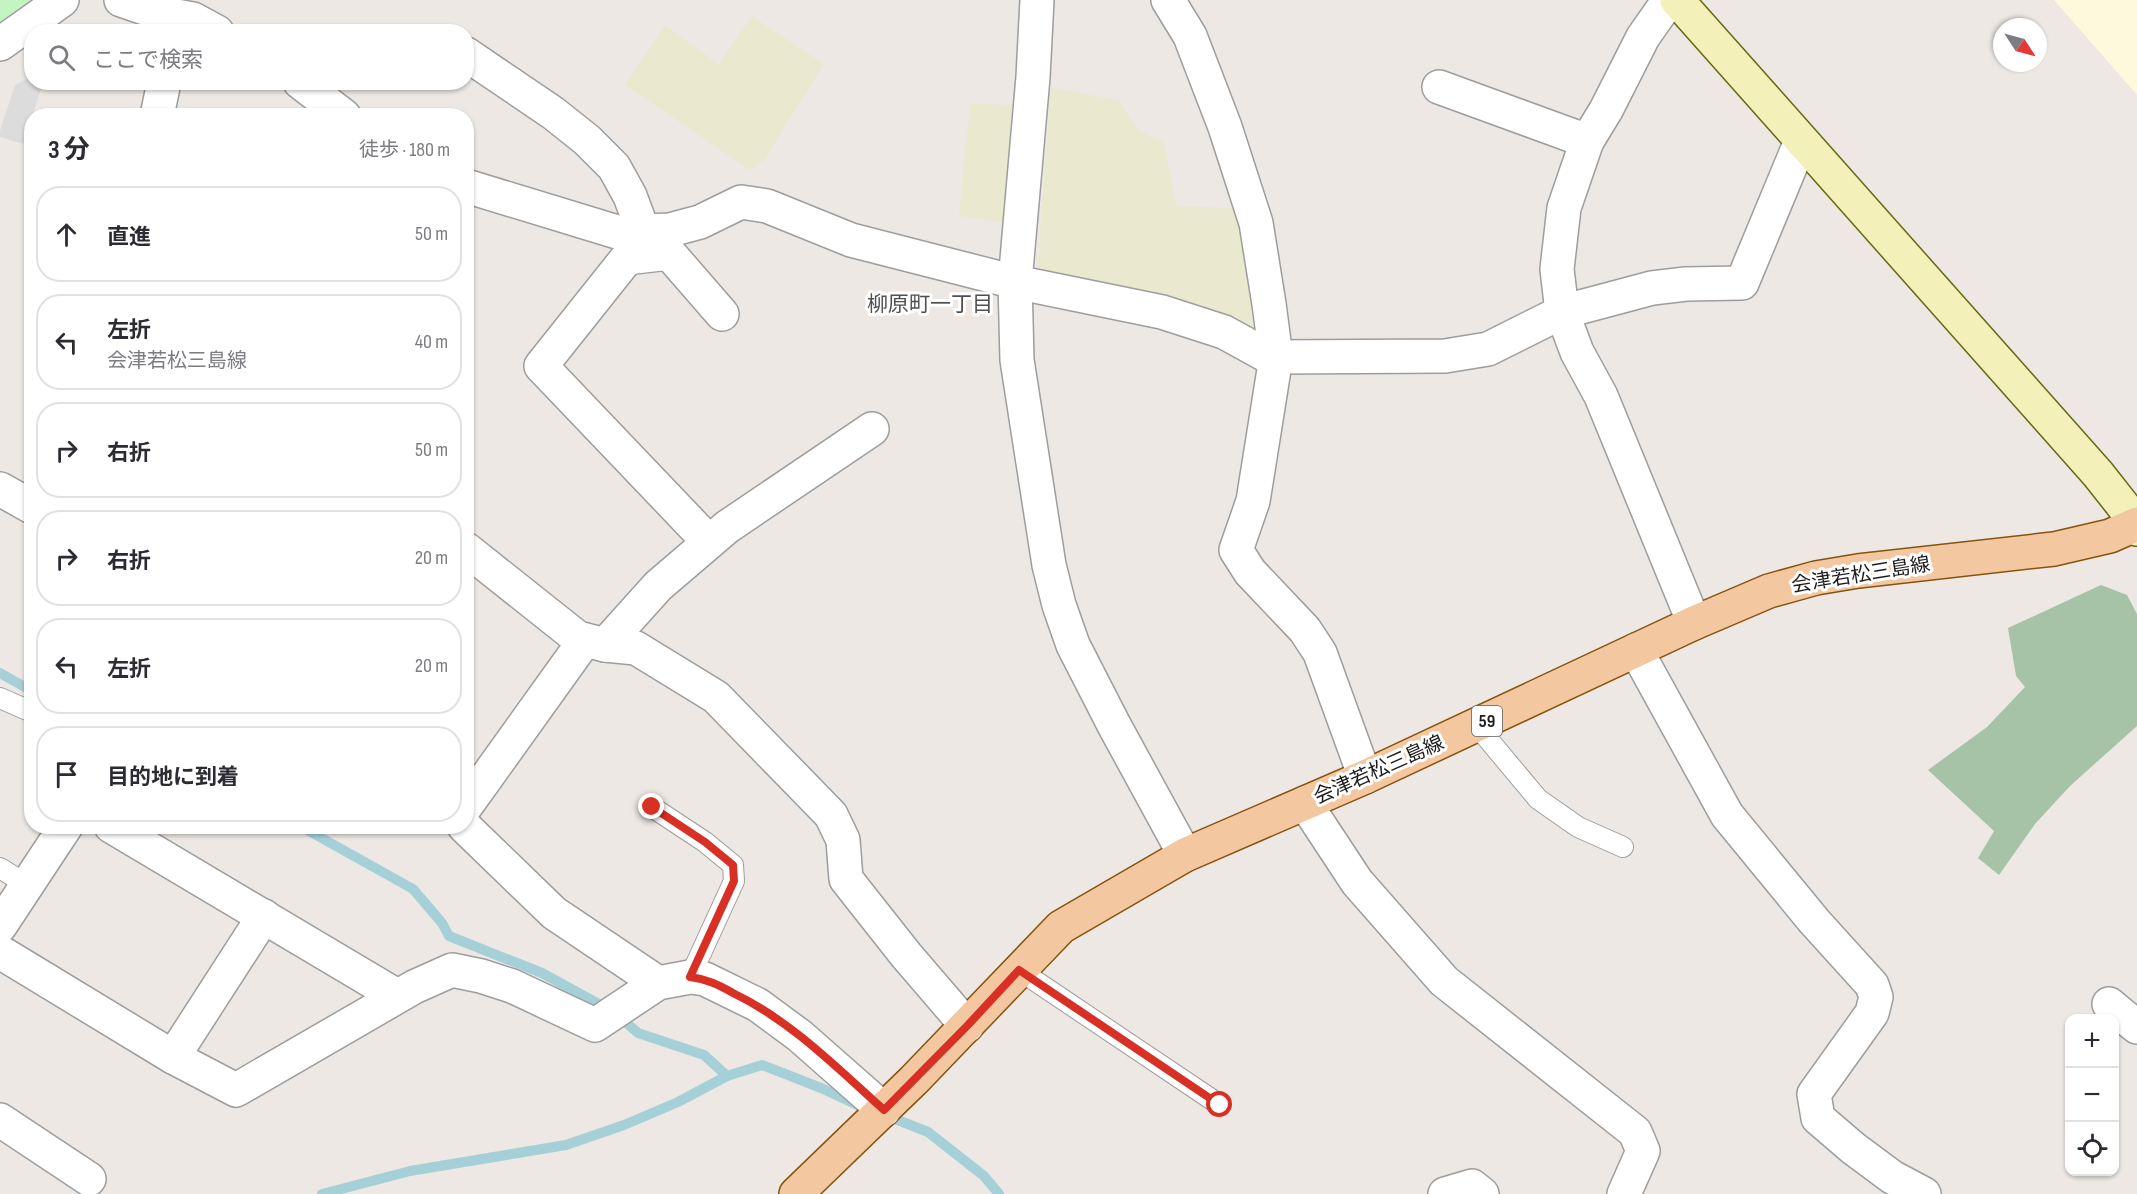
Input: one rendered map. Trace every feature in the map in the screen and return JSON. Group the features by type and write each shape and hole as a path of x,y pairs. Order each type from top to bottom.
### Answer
{"main road":[{"name":"会津若松三島線","path":"795,1194 914,1080 1061,927 1185,855 1478,726 1694,623 1769,591 1816,578 2054,549 2110,536 2136,526"}],"street":[{"path":"28,24 62,0"},
{"path":"121,0 159,22 193,19 202,24"},
{"path":"1037,0 1033,77 1015,282 1017,360 1049,565 1059,605 1073,645 1185,855"},
{"path":"1168,0 1191,36 1225,127 1256,223 1276,357 1253,501 1236,550 1250,572 1305,630 1320,653 1365,777"},
{"path":"1669,0 1643,37 1606,110 1587,141 1564,208 1557,268 1562,312 1577,352 1605,407 1678,578 1694,623"},
{"path":"1677,0 2098,474 2136,526"},
{"path":"0,44 24,27"},
{"path":"474,60 587,140 614,167 630,196 631,240 541,366 709,542"},
{"path":"1439,87 1587,141"},
{"path":"159,108 162,90"},
{"path":"310,90 334,108"},
{"path":"631,240 700,222 741,202 766,206 851,240 1015,282 1162,312 1224,332 1264,354 1276,357 1445,356 1488,349 1562,312 1652,288 1686,284 1742,283 1801,141"},
{"path":"474,188 617,232 631,240 669,253 722,314"},
{"path":"474,796 595,642 727,527 872,429"},
{"path":"0,489 24,502"},
{"path":"474,555 578,638 636,648 716,697 831,815 843,840 846,879 906,955 967,1026"},
{"path":"1636,650 1727,815 1814,921 1872,985 1876,997 1872,1013 1814,1094 1818,1118 1892,1177 1924,1194"},
{"path":"1305,803 1357,882 1444,981 1635,1132 1643,1150 1624,1194"},
{"path":"0,926 61,834"},
{"path":"125,834 397,996"},
{"path":"472,834 554,913 658,983"},
{"path":"173,1057 264,916"},
{"path":"0,952 173,1057 236,1090 397,996 452,970 512,986 595,1025 658,983 690,977 705,978 758,1005 800,1036 884,1110"},
{"path":"2109,1004 2137,1028"},
{"path":"0,1120 89,1179"},
{"path":"1445,1194 1472,1186 1482,1194"}],"lane":[{"path":"0,698 24,708"},
{"path":"1478,726 1538,799 1578,827 1623,847"},
{"path":"652,807 705,842 733,865 734,881 690,977"},
{"path":"0,868 27,885"},
{"path":"1019,970 1220,1105"}],"shaded area":[{"path":"2054,0 2137,0 2137,95"},
{"path":"24,80 24,90 41,90 35,108 24,108 23,144 0,137 15,85"}],"green space":[{"path":"0,0 43,0 0,32"},
{"path":"752,16 824,64 764,160 750,170 625,85 665,26 719,64"},
{"path":"1051,88 1118,100 1137,129 1164,143 1176,206 1233,208 1247,230 1262,334 1037,272"},
{"path":"970,104 1015,105 1006,223 959,216"},
{"path":"2101,585 2127,595 2137,614 2137,726 2070,786 2035,824 1999,875 1978,858 1994,831 1928,770 1987,727 2025,687 2016,676 2008,628"}],"waterway":[{"path":"0,673 24,686"},
{"path":"314,834 413,889 442,923 449,936 542,973 615,1013 638,1033 704,1055 727,1076 762,1065 862,1107"},
{"path":"322,1194 410,1171 566,1145 624,1125 678,1102 727,1076"},
{"path":"885,1115 928,1132 984,1176 999,1194"}],"district":[{"name":"柳原町一丁目","path":"930,304"}],"route":[{"path":"652,807 705,842 733,865 734,881 690,977 705,978 758,1005 800,1036 884,1110 1019,970 1220,1105"}]}
